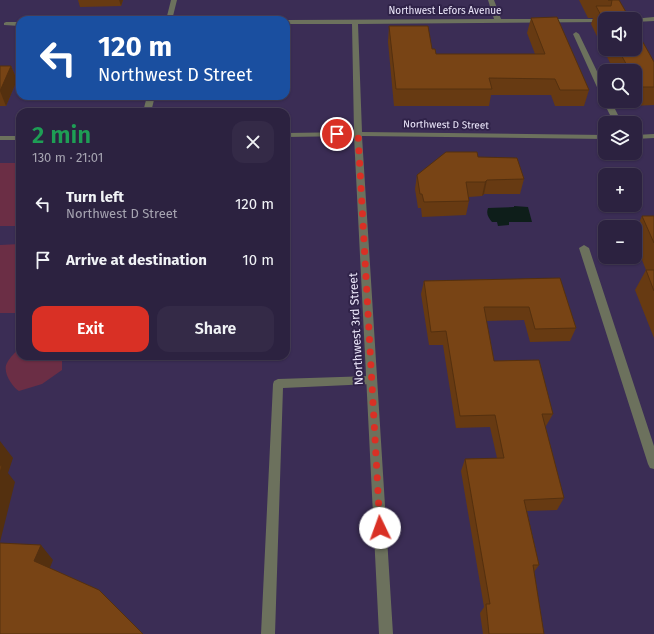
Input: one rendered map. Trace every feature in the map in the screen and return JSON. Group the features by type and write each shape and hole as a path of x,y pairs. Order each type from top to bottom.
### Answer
{"street":[{"path":"170,16 174,0"},
{"path":"491,0 498,20"},
{"path":"642,20 654,19"},
{"name":"Northwest Lefors Avenue","path":"290,22 598,20"},
{"name":"Northwest 3rd Street","path":"355,22 358,134 386,634"},
{"path":"6,24 16,24"},
{"path":"576,34 598,81"},
{"name":"Northwest D Street","path":"290,135 358,134 598,137"},
{"path":"642,136 654,136"},
{"path":"0,138 16,138"},
{"path":"584,248 654,464"},
{"path":"268,634 278,384 372,380"}],"shaded area":[{"path":"0,163 16,163 16,226 0,226"},
{"path":"514,206 528,207 532,222 509,222 509,225 498,226 497,222 492,222 489,219 487,212 488,208"},
{"path":"16,244 16,313 0,313 0,245"},
{"path":"16,352 16,360 62,360 62,370 42,384 19,391 13,386 8,378 6,366"}],"building":[{"path":"612,0 619,0 626,12 599,12 596,6 611,6"},
{"path":"557,17 589,90 560,90 555,79 489,78 492,89 396,89 389,26 428,26 432,49 435,49 436,54 545,54 531,18"},
{"path":"642,41 654,62 654,87 642,87 642,64 626,64 622,56 642,56"},
{"path":"0,66 11,66 0,91"},
{"path":"446,152 477,152 478,157 517,158 524,179 466,182 469,201 424,202 422,194 420,194 417,175"},
{"path":"642,216 654,216 654,243"},
{"path":"646,270 654,270 654,291"},
{"path":"560,278 576,328 535,329 529,307 484,307 494,361 539,360 553,414 542,414 564,498 524,500 539,565 533,565 544,634 489,634 486,604 490,604 465,459 504,458 495,415 460,416 446,331 431,332 424,281"},
{"path":"0,543 41,545 34,561 99,590 143,634 0,634"}],"route":[{"path":"337,134 358,134 380,528"}]}
